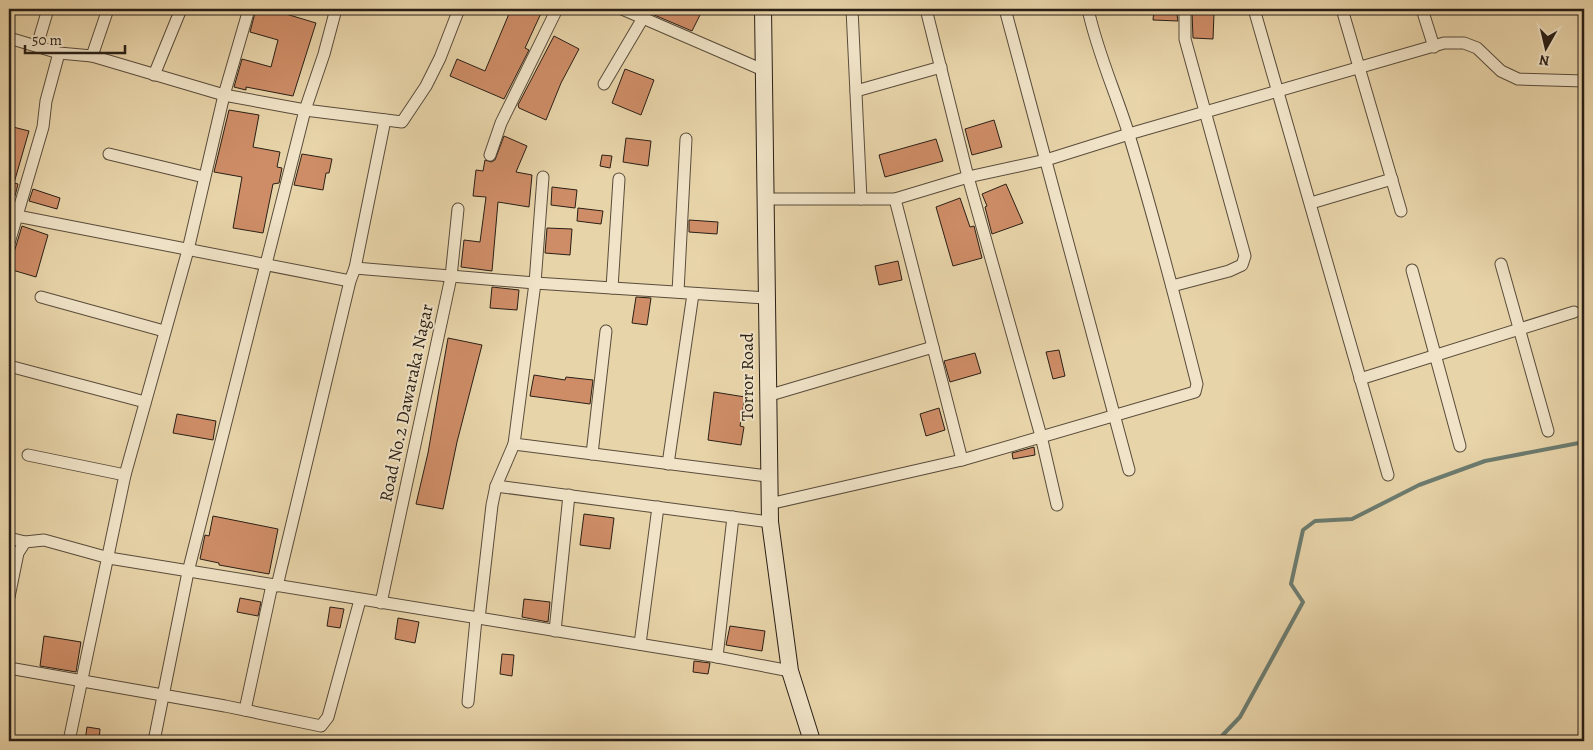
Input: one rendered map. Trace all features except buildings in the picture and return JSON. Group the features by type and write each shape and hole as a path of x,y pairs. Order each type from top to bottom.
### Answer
{"street":[{"path":"37,46 48,9"},
{"path":"92,56 108,9"},
{"path":"154,75 181,9"},
{"path":"68,741 109,558 125,475 188,250 224,95 249,9"},
{"path":"154,741 188,572 306,110 336,9"},
{"path":"9,38 59,53 92,56 224,95 306,110 402,122 426,86 440,58 459,9"},
{"path":"490,155 501,123 557,9"},
{"path":"622,9 764,70"},
{"name":"Torror Road","path":"763,9 767,476 770,522 790,671 812,741"},
{"path":"852,9 861,198"},
{"path":"926,9 968,178 1041,436 1057,506"},
{"path":"1004,9 1129,470"},
{"path":"769,504 962,460 1114,415 1191,395 1197,389 1172,286 1129,134 1093,33 1088,9"},
{"path":"1172,286 1229,271 1242,265 1245,256 1207,112 1185,39 1184,9"},
{"path":"1254,9 1279,90 1388,475"},
{"path":"1342,9 1401,211"},
{"path":"1422,9 1434,46"},
{"path":"604,84 643,18"},
{"path":"764,199 895,199 968,178 1046,160 1129,134 1444,43 1464,43 1477,48 1501,71 1518,80 1584,81"},
{"path":"9,243 43,127 46,101 59,53"},
{"path":"856,91 941,67"},
{"path":"245,710 350,281 355,268 385,120"},
{"path":"678,292 686,139"},
{"path":"109,154 204,177"},
{"path":"468,702 492,505 496,486 514,444 535,283 543,176"},
{"path":"612,288 619,179"},
{"path":"1311,203 1392,179"},
{"path":"895,199 962,460"},
{"name":"Road No.2 Dawaraka Nagar","path":"381,603 451,277 458,210"},
{"path":"17,216 350,281"},
{"path":"1501,264 1548,431"},
{"path":"355,268 451,277 766,298"},
{"path":"1412,270 1460,446"},
{"path":"668,464 692,294"},
{"path":"42,296 164,331"},
{"path":"1360,379 1574,312"},
{"path":"592,454 606,331"},
{"path":"767,396 933,347"},
{"path":"9,366 145,402"},
{"path":"514,444 767,476"},
{"path":"28,456 125,475"},
{"path":"496,486 770,522"},
{"path":"555,631 569,496"},
{"path":"640,644 658,507"},
{"path":"717,656 733,517"},
{"path":"9,538 25,542 44,540 109,558 188,572 717,656 790,671"},
{"path":"9,597 18,553 25,542"},
{"path":"9,668 245,710 321,726 328,716 360,600"}],"waterway":[{"path":"1217,741 1240,717 1303,602 1291,584 1303,530 1315,521 1352,519 1419,485 1485,461 1584,442"}]}
